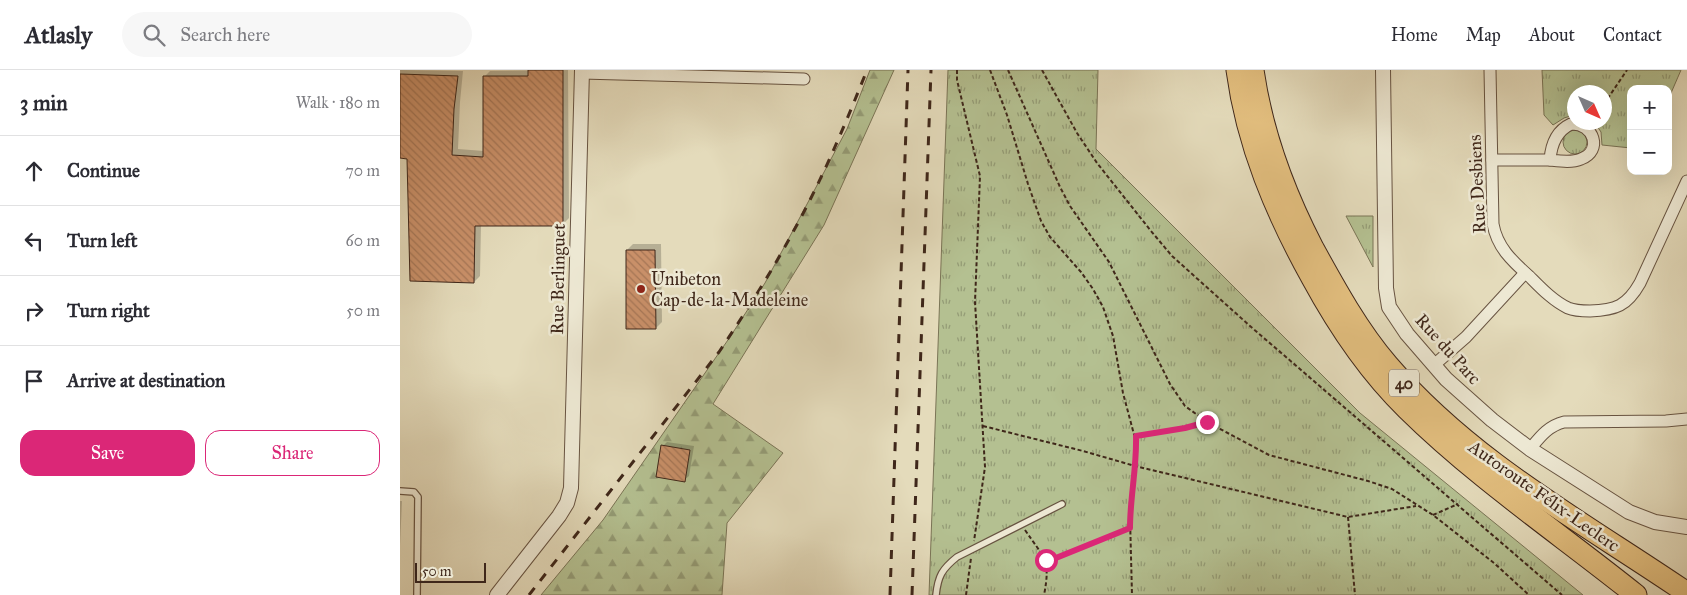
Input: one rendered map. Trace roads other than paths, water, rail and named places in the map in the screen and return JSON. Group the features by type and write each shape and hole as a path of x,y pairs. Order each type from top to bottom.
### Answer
{"highway":[{"name":"Autoroute Félix-Leclerc","path":"1237,70 1250,134 1261,171 1280,217 1328,308 1364,360 1406,408 1444,443 1636,595"},
{"name":"Autoroute Félix-Leclerc","path":"1253,70 1263,120 1277,168 1291,202 1311,244 1357,324 1388,365 1441,419 1500,468 1550,504 1687,593"}],"street":[{"name":"Rue du Parc","path":"1383,70 1387,298 1389,307 1407,334 1434,365 1480,410 1530,450 1634,515 1654,522 1687,527"},
{"name":"Rue Desbiens","path":"1490,70 1493,224 1496,236 1504,251 1525,273 1560,303 1574,310 1602,310 1619,307 1631,297 1682,206 1687,181"},
{"path":"582,71 804,79"},
{"name":"Rue Berlinguet","path":"497,595 559,516 567,502 571,488 582,71"},
{"path":"1492,160 1550,160"},
{"path":"1434,365 1466,338 1525,273"},
{"path":"1530,450 1546,431 1564,422 1687,418"}],"lane":[{"path":"400,491 414,492 418,497 417,595"},
{"path":"936,595 938,578 944,568 957,557 1062,504"}],"railway":[{"path":"529,595 719,352 748,308 804,212 842,132 867,70"},
{"path":"890,595 908,70"},
{"path":"912,595 931,70"}],"place":[{"name":"Unibeton Cap-de-la-Madeleine","path":"641,289"}]}
